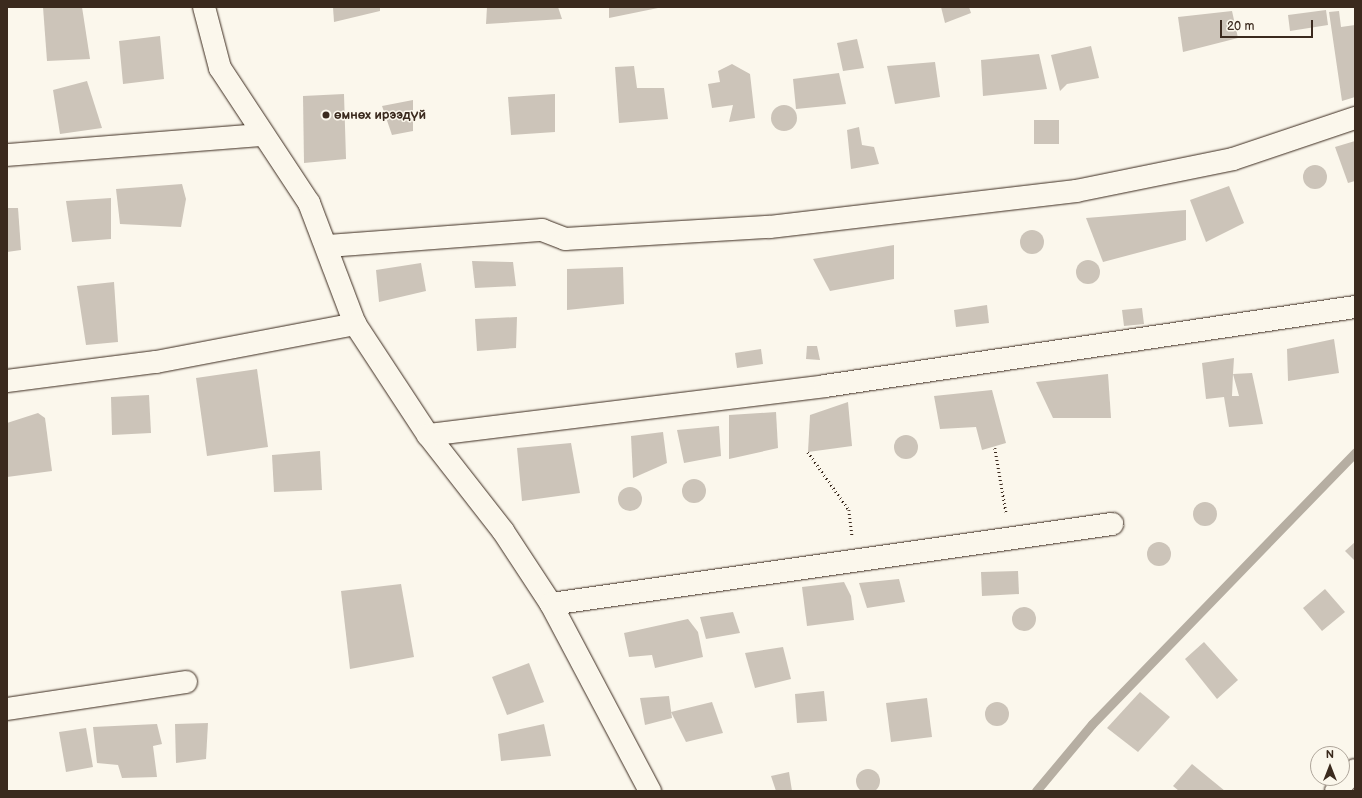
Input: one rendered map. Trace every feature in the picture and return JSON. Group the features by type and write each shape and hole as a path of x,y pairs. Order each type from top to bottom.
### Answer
{"street":[{"path":"204,7 220,68 262,135 309,203 328,246 355,324 428,435 503,531 551,604 650,791"},
{"path":"328,246 542,230 565,239 770,227 1076,191 1233,159 1355,118"},
{"path":"7,155 262,135"},
{"path":"428,435 825,386 1355,308"},
{"path":"7,381 156,362 355,324"},
{"path":"551,604 855,559 1112,524"},
{"path":"7,708 186,682"},
{"path":"1336,791 1355,770"}],"path":[{"path":"995,448 1010,538"},
{"path":"808,452 849,510 855,559"}],"building":[{"path":"43,7 82,7 90,59 47,61"},
{"path":"333,7 380,7 380,11 334,22"},
{"path":"487,7 558,7 562,19 486,24"},
{"path":"609,7 658,7 658,8 609,18"},
{"path":"941,7 969,7 971,13 945,23"},
{"path":"1326,10 1328,25 1290,31 1288,15"},
{"path":"1232,11 1238,38 1183,52 1178,17"},
{"path":"1339,11 1341,27 1355,25 1355,97 1342,101 1329,12"},
{"path":"160,36 164,79 123,84 119,41"},
{"path":"857,39 864,68 843,71 837,43"},
{"path":"1091,46 1099,78 1067,84 1060,91 1051,55"},
{"path":"1039,54 1047,89 983,96 981,60"},
{"path":"935,62 940,97 895,104 887,66"},
{"path":"732,64 750,74 755,118 729,122 733,105 712,108 708,84 720,82 718,71"},
{"path":"634,66 637,88 664,88 668,119 619,123 615,67"},
{"path":"839,73 846,104 796,109 793,79"},
{"path":"87,81 102,128 60,134 53,90"},
{"path":"344,94 346,159 304,163 303,96"},
{"path":"555,94 555,132 511,135 508,97"},
{"path":"413,100 413,131 392,135 382,106"},
{"path":"784,105 793,109 797,118 793,127 784,131 775,127 771,118 775,109"},
{"path":"1034,120 1059,120 1059,144 1034,144"},
{"path":"859,127 862,145 874,147 879,164 851,169 847,130"},
{"path":"1355,141 1355,181 1348,183 1335,147"},
{"path":"1315,165 1324,168 1327,177 1324,186 1315,189 1306,186 1303,177 1306,168"},
{"path":"182,184 186,199 181,227 120,224 116,189"},
{"path":"1229,186 1244,223 1206,242 1190,200"},
{"path":"111,198 111,239 72,242 66,201"},
{"path":"7,208 18,208 21,250 7,252"},
{"path":"1186,210 1186,240 1103,262 1086,218"},
{"path":"1032,230 1041,233 1044,242 1041,251 1032,254 1023,251 1020,242 1023,233"},
{"path":"894,245 894,279 830,291 813,259"},
{"path":"1088,260 1097,263 1100,272 1097,281 1088,284 1079,281 1076,272 1079,263"},
{"path":"472,261 513,262 516,286 475,288"},
{"path":"421,263 426,291 379,302 376,270"},
{"path":"623,267 624,304 567,310 567,269"},
{"path":"114,282 118,342 86,345 77,286"},
{"path":"987,305 989,323 956,327 954,310"},
{"path":"1142,308 1144,324 1124,326 1122,310"},
{"path":"517,317 516,348 477,351 475,319"},
{"path":"1334,339 1339,373 1288,381 1287,349"},
{"path":"807,346 817,346 820,360 806,359"},
{"path":"761,349 763,364 737,368 735,353"},
{"path":"1234,358 1233,374 1252,373 1263,424 1229,427 1224,397 1206,399 1202,363","holes":["1233,374 1239,396 1232,396"]},
{"path":"257,369 268,447 207,456 196,378"},
{"path":"1108,374 1111,418 1053,418 1036,382"},
{"path":"992,390 1006,443 982,450 976,427 940,429 934,396"},
{"path":"149,395 151,433 112,435 111,397"},
{"path":"848,402 852,446 808,452 810,415"},
{"path":"776,412 778,448 729,459 729,415"},
{"path":"38,413 45,418 52,471 7,477 7,423"},
{"path":"719,426 721,456 684,463 677,430"},
{"path":"663,432 667,463 633,478 631,436"},
{"path":"906,435 915,438 918,447 915,456 906,459 897,456 894,447 897,438"},
{"path":"571,443 580,493 522,501 517,448"},
{"path":"320,451 322,490 274,492 272,455"},
{"path":"694,479 703,482 706,491 703,500 694,503 685,500 682,491 685,482"},
{"path":"630,487 639,490 642,499 639,508 630,511 621,508 618,499 621,490"},
{"path":"1205,502 1214,505 1217,514 1214,523 1205,526 1196,523 1193,514 1196,505"},
{"path":"1159,542 1168,545 1171,554 1168,563 1159,566 1150,563 1147,554 1150,545"},
{"path":"1355,542 1355,561 1345,551"},
{"path":"1018,571 1019,594 982,596 981,572"},
{"path":"899,579 905,602 867,608 859,583"},
{"path":"844,582 851,596 854,620 807,626 802,587"},
{"path":"401,584 414,657 350,669 341,591"},
{"path":"1325,589 1345,612 1322,631 1303,608"},
{"path":"1024,607 1033,610 1036,619 1033,628 1024,631 1015,628 1012,619 1015,610"},
{"path":"733,612 740,633 706,639 700,617"},
{"path":"688,619 698,632 703,657 655,668 652,655 629,657 624,633"},
{"path":"1204,642 1238,680 1217,699 1185,659"},
{"path":"783,647 791,679 755,688 745,653"},
{"path":"529,663 544,702 507,715 492,677"},
{"path":"824,691 827,721 797,723 795,694"},
{"path":"1140,692 1170,717 1138,752 1107,728"},
{"path":"669,696 672,718 645,725 640,698"},
{"path":"927,698 932,737 891,742 886,703"},
{"path":"712,702 723,733 686,742 671,712"},
{"path":"997,702 1006,705 1009,714 1006,723 997,726 988,723 985,714 988,705"},
{"path":"208,723 206,759 176,763 175,724"},
{"path":"157,724 162,744 153,746 157,777 122,778 118,765 97,763 93,727"},
{"path":"544,724 551,756 501,761 498,734"},
{"path":"86,728 93,767 66,772 59,732"},
{"path":"1192,764 1225,791 1179,791 1173,786"},
{"path":"868,769 873,770 879,776 879,786 873,792 868,793 863,792 857,786 856,781 857,776 863,770"},
{"path":"789,772 792,791 776,791 771,776"}],"waterway":[{"path":"1036,791 1092,724 1355,453"}],"place":[{"name":"өмнөх ирээдүй","path":"326,115"}]}
